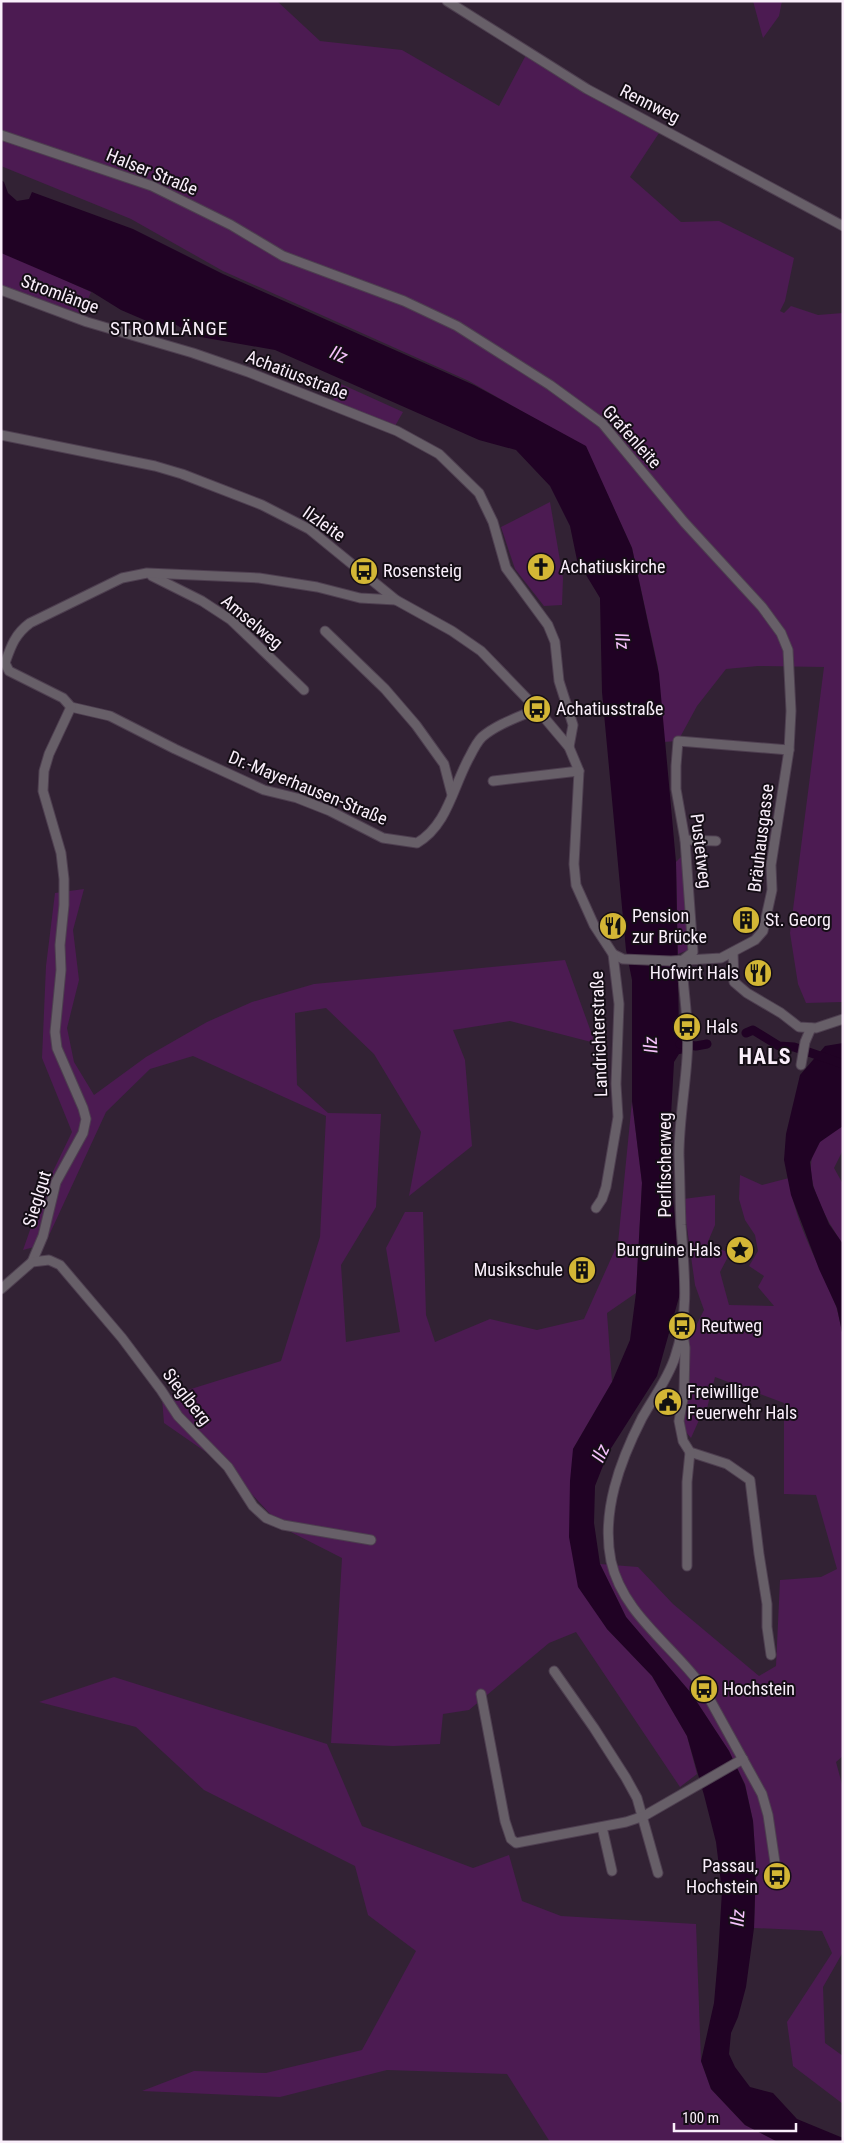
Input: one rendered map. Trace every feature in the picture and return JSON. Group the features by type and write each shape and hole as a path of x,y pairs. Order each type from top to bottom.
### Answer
{"street":[{"name":"Rennweg","path":"447,1 593,92 843,226"},
{"name":"Halser Straße","path":"1,135 152,186 231,225 282,256"},
{"name":"Grafenleite","path":"282,256 404,301 457,326 550,385 602,423 684,522 762,607 781,633 788,650 791,711 789,750"},
{"name":"Stromlänge","path":"1,290 87,322 193,353"},
{"name":"Achatiusstraße","path":"193,353 397,431 439,454 479,493 493,522 506,568 548,625 554,642 558,681 573,725 569,747"},
{"name":"Ilzleite","path":"1,435 155,466 206,482 262,505 308,529 396,600 468,640 537,709 569,747"},
{"path":"71,707 63,698 9,671 5,663 13,641 30,622 122,578 146,573 259,578 317,587 360,598 396,600"},
{"name":"Amselweg","path":"146,573 187,593 231,620 304,690"},
{"path":"325,631 385,689 416,725 444,764 452,795"},
{"name":"Dr.-Mayerhausen-Straße","path":"71,707 110,716 175,749 264,790 297,798 330,811 383,838 417,843 428,836 442,820 466,762 482,737 505,723 537,709"},
{"name":"Sieglgut","path":"32,1262 43,1236 56,1182 83,1132 86,1119 57,1048 55,1032 61,970 60,944 64,904 64,879 60,853 44,791 44,771 49,754 71,707"},
{"name":"Pustetweg","path":"682,961 693,952 685,840 676,789 678,741 789,750"},
{"name":"Landrichterstraße","path":"569,747 579,771 574,864 576,884 594,925 612,954 619,1004 616,1084 618,1118 606,1187 602,1199 596,1208"},
{"name":"Bräuhausgasse","path":"612,954 622,959 682,961 721,958 755,940 763,932 772,890 771,866 789,750"},
{"path":"493,781 579,771"},
{"path":"685,840 716,841"},
{"path":"733,952 734,982 799,1027 812,1028 843,1019"},
{"name":"Perlfischerweg","path":"682,961 687,1036 679,1152 681,1224 686,1275 682,1326 676,1355 669,1373 642,1418 618,1475 610,1513 609,1540 615,1574 626,1597 642,1619 699,1682 739,1761 762,1794 768,1815 777,1876"},
{"path":"801,1060 805,1042 812,1028"},
{"name":"Sieglberg","path":"32,1262 50,1260 60,1265 122,1338 178,1416 228,1467 253,1506 266,1518 283,1524 371,1540"},
{"path":"1,1289 32,1262"},
{"path":"682,1326 685,1361 684,1393 679,1421 683,1441 690,1452 687,1482 687,1566"},
{"path":"690,1452 727,1464 750,1480 758,1554 767,1604 767,1627 771,1655"},
{"path":"554,1671 626,1778 644,1816 658,1873"},
{"path":"481,1694 505,1821 511,1839 516,1843 602,1827 644,1816 689,1792 739,1761"},
{"path":"602,1827 612,1871"}],"shaded area":[{"path":"1,1 277,1 320,41 402,50 499,106 526,55 661,130 630,177 681,222 719,221 794,258 785,301 780,311 784,313 791,306 818,315 843,313 843,1002 806,1003 798,984 790,933 824,667 758,666 726,669 697,706 678,741 663,742 658,667 632,548 586,448 469,381 223,271 131,219 1,166"},
{"path":"753,1 782,1 779,16 763,38"},
{"path":"1,251 91,292 82,314 1,286"},
{"path":"341,384 403,412 395,426 333,400"},
{"path":"550,502 563,578 562,605 544,606 515,569 501,527"},
{"path":"686,852 688,950 678,954 676,862"},
{"path":"84,889 73,930 79,980 67,1028 74,1062 94,1095 146,1057 207,1022 252,1002 314,984 565,960 595,1043 510,1021 453,1030 465,1060 472,1146 409,1196 421,1132 374,1054 326,1008 295,1013 297,1085 328,1113 381,1114 376,1207 341,1265 346,1342 400,1332 386,1248 405,1212 423,1212 426,1315 435,1342 490,1319 537,1330 584,1319 618,1243 632,1101 642,1183 636,1293 607,1313 612,1382 573,1449 607,1629 652,1676 687,1736 697,1774 680,1787 576,1632 549,1643 469,1710 443,1714 440,1744 393,1746 331,1743 342,1558 283,1528 226,1466 164,1423 162,1398 281,1361 320,1237 326,1116 193,1056 150,1069 106,1112 45,1244 23,1250 44,1190 72,1132 42,1058 46,966 55,893"},
{"path":"843,1126 843,1150 834,1168 843,1184 843,1244 822,1208 812,1179 811,1165 814,1152 821,1141"},
{"path":"740,1175 762,1185 789,1178 796,1211 808,1244 836,1306 843,1337 843,1756 836,1762 843,1788 843,1952 823,1987 825,2043 843,2056 843,2104 793,2066 787,2022 832,1953 822,1931 754,1928 756,1865 753,1821 745,1784 729,1751 691,1693 626,1617 600,1564 638,1567 673,1604 759,1676 776,1666 780,1580 821,1577 837,1569 816,1495 784,1494 784,1403 715,1377 705,1416 699,1420 691,1438 681,1426 687,1386 689,1340 704,1310 695,1285 683,1199 715,1195 715,1225 707,1244 730,1253 720,1272 729,1305 774,1306 758,1287 764,1276 749,1266 758,1251 755,1235 745,1220 739,1199"},
{"path":"114,1677 327,1744 362,1826 473,1868 509,1855 522,1901 561,1916 696,1924 701,2061 711,2089 745,2125 778,2142 550,2142 507,2074 387,2070 280,2097 142,2091 194,2071 266,2073 362,2050 416,1951 368,1915 355,1866 204,1790 136,1727 39,1702"}],"water":[{"name":"Ilz","path":"1,180 4,182 8,193 17,201 29,199 32,192 133,229 223,274 474,385 586,446 632,548 659,674 676,862 679,1034 686,1038 686,1053 679,1054 674,1062 669,1151 681,1290 657,1376 608,1453 595,1486 594,1523 600,1564 626,1617 691,1693 729,1751 745,1785 753,1821 756,1865 754,1928 746,1987 738,2017 731,2033 729,2054 735,2067 750,2087 773,2093 797,2119 843,2138 843,2142 778,2142 745,2125 711,2089 701,2061 714,2003 722,1891 716,1842 704,1795 687,1736 652,1676 607,1629 578,1587 569,1537 570,1481 573,1449 612,1382 630,1340 636,1293 642,1183 632,1101 632,980 626,950 602,692 600,598 577,560 570,526 550,486 516,450 479,440 275,350 195,336 173,323 156,325 121,310 92,292 1,253"},
{"path":"843,1043 843,1126 820,1142 810,1162 813,1186 829,1224 843,1244 843,1337 837,1308 819,1269 791,1195 784,1160 786,1134 800,1075 825,1046"}],"waterway":[{"path":"746,1033 753,1030 779,1046 794,1047 843,1064"},
{"path":"680,1044 696,1046 707,1044"}],"place":[{"name":"Achatiuskirche","path":"541,567"},
{"name":"Rosensteig","path":"364,571"},
{"name":"Achatiusstraße","path":"537,709"},
{"name":"St. Georg","path":"746,920"},
{"name":"Pension zur Brücke","path":"613,926"},
{"name":"Hofwirt Hals","path":"758,973"},
{"name":"Hals","path":"687,1027"},
{"name":"Burgruine Hals","path":"740,1250"},
{"name":"Musikschule","path":"582,1270"},
{"name":"Reutweg","path":"682,1326"},
{"name":"Freiwillige Feuerwehr Hals","path":"668,1402"},
{"name":"Hochstein","path":"704,1689"},
{"name":"Passau, Hochstein","path":"777,1876"}],"district":[{"name":"STROMLÄNGE","path":"169,328"},
{"name":"HALS","path":"765,1056"}]}
